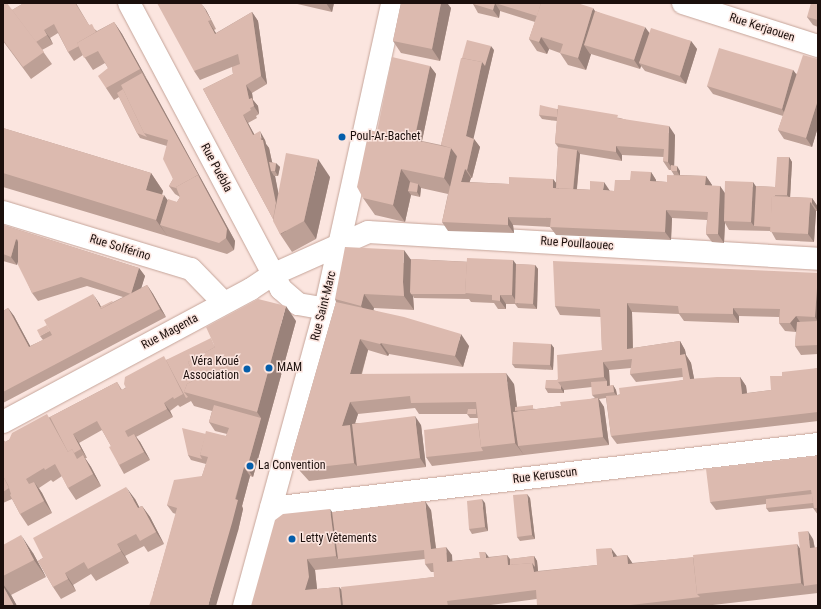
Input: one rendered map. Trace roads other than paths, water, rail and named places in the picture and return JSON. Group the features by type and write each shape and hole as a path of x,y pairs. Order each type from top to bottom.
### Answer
{"street":[{"name":"Rue Puébla","path":"129,3 272,275 281,289 298,304 325,309"},
{"name":"Rue Saint-Marc","path":"244,606 325,309 392,3"},
{"name":"Rue Kerjaouen","path":"694,5 818,46"},
{"name":"Rue Solférino","path":"3,212 190,269 224,303"},
{"name":"Rue Poullaouec","path":"338,245 368,232 818,259"},
{"name":"Rue Magenta","path":"3,422 224,303 272,275 338,245"},
{"name":"Rue Keruscun","path":"271,508 818,444"}],"place":[{"name":"Poul-Ar-Bachet","path":"342,137"},
{"name":"MAM","path":"269,368"},
{"name":"Véra Koué Association","path":"247,369"},
{"name":"La Convention","path":"250,466"},
{"name":"Letty Vêtements","path":"292,539"}]}
